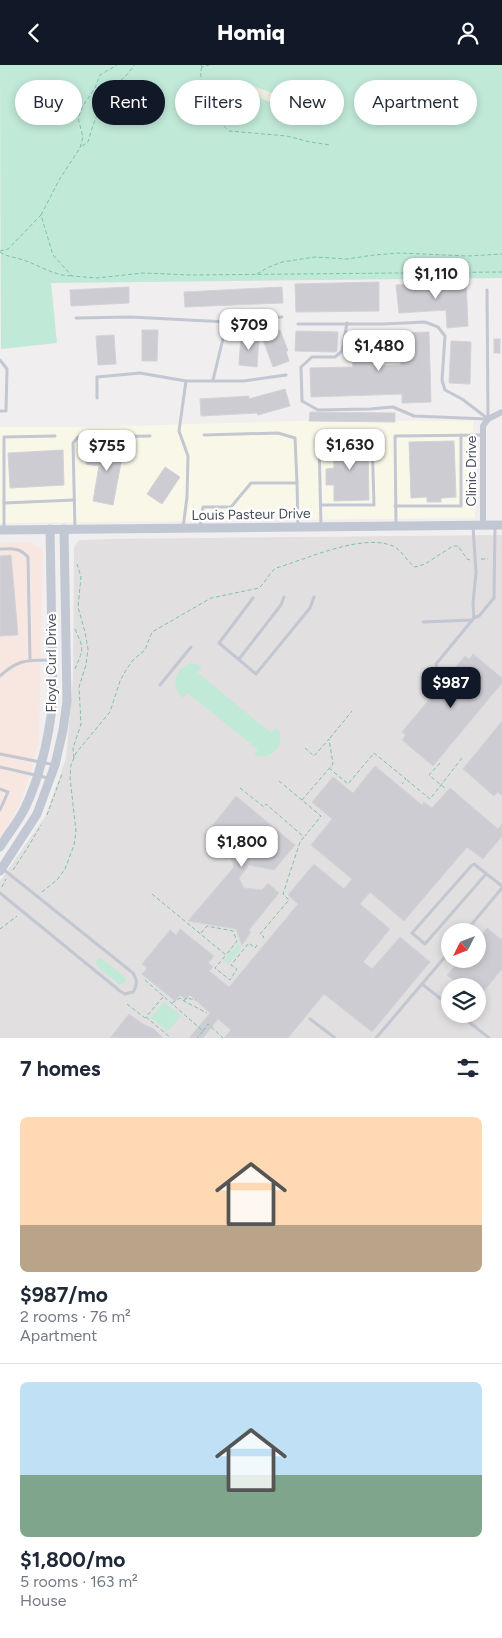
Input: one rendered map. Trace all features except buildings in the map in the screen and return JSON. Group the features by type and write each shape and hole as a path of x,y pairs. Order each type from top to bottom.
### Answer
{"street":[{"path":"488,419 502,412"},
{"name":"Clinic Drive","path":"478,525 483,426 488,419"},
{"name":"Louis Pasteur Drive","path":"2,530 499,525"},
{"name":"Floyd Curl Drive","path":"0,847 24,808 42,762 50,728 53,700 50,529"},
{"name":"Floyd Curl Drive","path":"1,869 37,814 55,765 64,730 67,701 64,529"}],"lane":[{"path":"487,290 488,419"},
{"path":"76,318 131,317 227,322 282,317"},
{"path":"213,380 227,322"},
{"path":"298,324 425,322 438,327 445,336 442,380 445,390 462,399 488,419"},
{"path":"348,323 342,351 335,357 312,357 302,367 302,401 318,410 393,407 414,416 488,419"},
{"path":"0,360 7,369 6,411 0,411"},
{"path":"97,398 97,377 140,373 186,381 244,381 286,375"},
{"path":"183,528 187,497 188,456 179,431 186,381"},
{"path":"204,435 278,433 295,438 298,527"},
{"path":"395,506 461,505 461,435"},
{"path":"396,526 395,436 483,435"},
{"path":"2,530 4,437 55,436"},
{"path":"75,529 73,443 78,437 150,436"},
{"path":"321,505 374,505 372,438 328,438 319,441 321,527"},
{"path":"200,528 203,507 232,507 251,483 298,483"},
{"path":"4,503 74,500"},
{"path":"444,681 438,675 436,664 473,619 478,525"},
{"path":"423,622 473,619 479,616 494,598 499,525"},
{"path":"0,549 18,549 23,551 28,557 30,660"},
{"path":"239,659 281,605 284,597"},
{"path":"253,598 219,643 256,674 310,608 314,597"},
{"path":"160,685 191,647"},
{"path":"0,676 16,663 30,660 52,661"},
{"path":"0,754 55,765"},
{"path":"0,767 37,774 50,779"},
{"path":"0,789 8,792 0,810"},
{"path":"473,923 502,887 486,874 472,865 412,933 425,944 486,874"},
{"path":"0,893 120,991 125,994 134,992 137,985 132,973 1,869"},
{"path":"376,1038 441,962"},
{"path":"422,984 441,999"},
{"path":"310,1019 335,1038"},
{"path":"470,1023 489,1038"}],"path":[{"path":"0,252 8,249 41,215 84,137 78,118 83,106 95,88 100,75 117,65"},
{"path":"80,147 88,142 92,127 105,97 129,74 134,65"},
{"path":"209,65 202,66 201,79 216,101 222,125 229,131 287,136 330,145"},
{"path":"41,215 53,255 72,276"},
{"path":"0,252 6,256 25,260 56,274 97,277 143,273 502,272"},
{"path":"256,274 282,262 315,257 348,259 399,253 454,256 502,254"},
{"path":"41,893 57,880 65,869 74,845 76,831 70,778 71,765 76,753 110,712 120,681 133,660 146,650 152,632 211,598 259,588 263,585 269,573 276,569 348,545 385,544 393,546 415,567 425,564 453,546 458,545 467,559 470,560"},
{"path":"481,559 489,559"},
{"path":"74,759 74,748 80,724 79,687 88,649 78,607 81,577 77,564"},
{"path":"305,749 314,757 352,711"},
{"path":"302,800 333,764 329,739"},
{"path":"329,768 348,784 374,753 430,799 462,757"},
{"path":"440,763 429,775 446,789"},
{"path":"402,785 406,779"},
{"path":"261,940 264,937 260,934 289,900 283,894 300,842 321,816 280,781"},
{"path":"240,788 264,807 266,804 304,837"},
{"path":"152,894 226,955"},
{"path":"0,929 18,915"},
{"path":"200,934 207,926 233,931 237,941 215,968 230,980 238,969 231,965 249,943 255,948 257,945"},
{"path":"145,980 203,1031"},
{"path":"146,1017 163,996"},
{"path":"172,1003 180,998 208,1013"},
{"path":"184,1001 186,998 196,1000"},
{"path":"127,1005 146,1017 171,1038"},
{"path":"196,1038 208,1024 223,1038"}],"shaded area":[{"path":"297,421 473,421 475,518 0,523 0,427 92,427"},
{"path":"502,535 502,1038 0,1038 0,881 45,817 66,759 73,678 74,548 80,540"},
{"path":"30,542 43,551 39,738 32,769 19,805 0,839 0,543"}],"green space":[{"path":"0,65 502,65 502,278 51,283 57,343 1,349"},
{"path":"188,664 202,666 197,672 271,733 277,728 280,740 279,745 272,754 260,757 254,755 258,750 188,693 183,698 179,694 176,685 177,675"},
{"path":"238,944 242,947 228,964 224,960"},
{"path":"99,958 125,977 126,981 123,984 119,984 97,966 96,962"},
{"path":"164,1002 181,1016 168,1031 151,1018"}],"sand":[{"path":"260,88 270,92 270,102 262,99"}],"water":[{"path":"374,341 393,342 393,359 375,359"}]}
